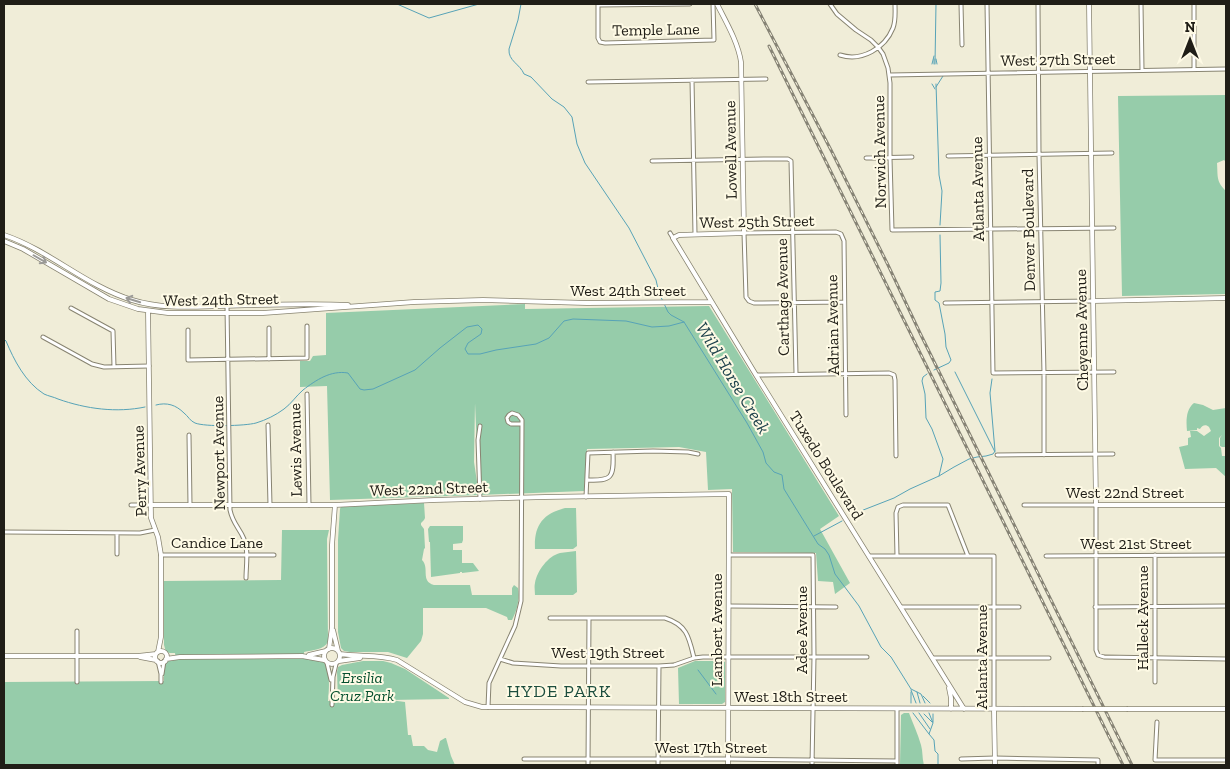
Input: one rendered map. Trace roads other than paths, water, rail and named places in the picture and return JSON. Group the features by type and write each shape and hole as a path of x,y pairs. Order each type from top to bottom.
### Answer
{"street":[{"path":"598,5 690,4"},
{"name":"Temple Lane","path":"598,5 598,38 600,42 605,43 714,40 713,4"},
{"name":"Lowell Avenue","path":"717,4 740,56 746,297 754,303 795,303"},
{"path":"830,4 837,14 878,47 883,54 890,75"},
{"path":"840,55 846,57 868,53 888,38 896,16 896,4"},
{"path":"961,4 962,45"},
{"name":"Atlanta Avenue","path":"987,4 992,373 1044,373"},
{"name":"Denver Boulevard","path":"1038,4 1044,455"},
{"name":"Cheyenne Avenue","path":"1089,4 1096,505 1096,650 1098,655 1104,658 1155,658"},
{"path":"1141,4 1142,70"},
{"path":"1194,4 1194,69"},
{"name":"West 27th Street","path":"890,75 1226,69"},
{"name":"Norwich Avenue","path":"890,75 892,230 990,228"},
{"path":"588,82 766,79"},
{"path":"692,80 694,234"},
{"path":"948,156 1112,154"},
{"path":"866,158 912,157"},
{"path":"652,161 744,160"},
{"name":"Carthage Avenue","path":"744,160 791,161 796,373"},
{"path":"990,228 1114,228"},
{"name":"West 25th Street","path":"673,238 679,235 694,234 793,232 836,232 841,234"},
{"name":"Tuxedo Boulevard","path":"670,233 964,709"},
{"name":"West 24th Street","path":"4,234 24,243 112,292 131,300 148,304 174,307 366,305"},
{"name":"Adrian Avenue","path":"841,234 844,240 846,415"},
{"name":"West 24th Street","path":"4,241 23,249 109,299 129,307 174,314 263,312 414,302 483,300 587,303 711,302"},
{"path":"945,303 1226,298"},
{"path":"795,303 844,302"},
{"name":"Perry Avenue","path":"148,304 151,518 158,537 161,555 161,637 157,661"},
{"name":"Newport Avenue","path":"227,306 230,505 233,521 244,539 246,578"},
{"path":"71,308 113,331 114,367"},
{"path":"188,330 188,360 307,358 307,326"},
{"path":"269,328 269,359"},
{"path":"43,337 92,364 104,367 149,366"},
{"path":"756,375 889,372 894,376 895,380 896,456"},
{"path":"1044,373 1114,372"},
{"name":"Lewis Avenue","path":"307,394 309,505"},
{"path":"488,708 489,683 515,626 521,601 521,497 522,424 522,420 514,414 509,414 508,422 511,424 522,424"},
{"path":"268,425 270,505"},
{"path":"480,426 478,440 480,499"},
{"path":"190,435 190,505"},
{"path":"587,480 605,480 609,478 613,469 613,452"},
{"path":"586,496 588,453 688,452 698,454"},
{"path":"998,455 1113,454"},
{"name":"West 22nd Street","path":"131,505 335,505 521,497 729,494"},
{"name":"Lambert Avenue","path":"728,765 729,494"},
{"path":"332,688 324,655 327,650 332,627 332,545 335,505"},
{"path":"869,556 897,556 968,556 948,505 903,505 898,508 896,513 897,556"},
{"name":"West 22nd Street","path":"1024,505 1226,505"},
{"path":"4,532 140,533 155,530"},
{"path":"116,554 117,533"},
{"name":"Candice Lane","path":"161,555 274,555"},
{"name":"Adee Avenue","path":"729,555 813,555 812,763"},
{"name":"Halleck Avenue","path":"1155,555 1155,682"},
{"name":"West 21st Street","path":"1046,556 1226,555"},
{"name":"Atlanta Avenue","path":"968,556 994,556 995,758"},
{"path":"729,606 836,607"},
{"path":"1095,607 1226,606"},
{"path":"901,607 1019,607"},
{"path":"550,618 665,618 682,626 688,636 694,658"},
{"path":"588,765 590,618"},
{"path":"332,627 341,657 334,670 332,704"},
{"path":"77,631 77,682"},
{"name":"Perry Avenue","path":"161,637 165,660"},
{"path":"302,656 334,648 339,652"},
{"path":"4,656 138,656 165,652 180,657"},
{"name":"West 18th Street","path":"339,652 397,660 465,702 488,708 1226,709"},
{"path":"138,656 162,662 180,657 302,656 326,661 331,665 338,663"},
{"name":"West 18th Street","path":"338,663 369,657"},
{"name":"West 19th Street","path":"500,659 513,663 561,666 659,666 674,665 694,658 867,657"},
{"path":"932,658 1049,658"},
{"path":"1155,658 1226,658"},
{"path":"161,682 165,660"},
{"path":"157,661 161,674"},
{"path":"658,765 659,666"},
{"path":"947,683 951,695 951,709"},
{"path":"897,763 898,708"},
{"path":"1157,722 1154,760 1226,760"},
{"path":"995,758 995,765"},
{"name":"West 17th Street","path":"524,759 728,759 812,763 897,763"},
{"path":"961,759 1098,760 1098,765"}],"waterway":[{"path":"397,4 429,18 479,4"},
{"name":"Wild Horse Creek","path":"521,4 509,49 510,57 524,74 531,77 552,99 564,107 572,117 577,144 585,163 629,228 656,280 659,293 668,312 684,322 747,423 763,452 766,463 774,472 782,475 784,489 818,544 829,555 835,574 859,606 881,647 891,657 911,689 921,694 925,703"},
{"path":"935,64 936,4"},
{"path":"932,64 934,56"},
{"path":"934,59 934,64"},
{"path":"936,59 937,64"},
{"path":"936,87 943,76"},
{"path":"932,84 935,89"},
{"path":"936,84 939,175 942,191 940,225"},
{"path":"934,370 949,363 951,360 946,347 939,303 935,300 935,292 940,291 941,283 940,235"},
{"path":"156,405 168,404 175,406 193,422 200,424 225,426 251,424 278,413 287,407 300,392 318,379 330,374 348,373 360,389 373,389 415,370 467,327 478,325 482,329 481,334 468,343 465,349 468,354 480,354 536,344 549,338 564,321 573,319 626,321 652,327 669,326 684,322"},
{"path":"4,339 26,377 44,394 79,405 101,409 124,410 145,407"},
{"path":"955,372 995,452"},
{"path":"927,374 923,377 922,381 925,394 926,418 943,459 939,476"},
{"path":"853,514 894,498 969,459 993,454 995,451 990,393 992,379"},
{"path":"814,536 842,521"},
{"path":"698,670 716,694"},
{"name":"Wild Horse Creek","path":"911,690 916,703"},
{"name":"Wild Horse Creek","path":"911,692 911,703"},
{"name":"Wild Horse Creek","path":"917,692 920,703"},
{"name":"Wild Horse Creek","path":"923,696 930,703"},
{"name":"Wild Horse Creek","path":"913,713 929,734"},
{"name":"Wild Horse Creek","path":"919,713 930,729"},
{"name":"Wild Horse Creek","path":"929,713 933,723 929,734 934,740 935,751 938,754 938,765"},
{"name":"Wild Horse Creek","path":"924,714 932,722"},
{"name":"Wild Horse Creek","path":"933,714 933,722"}],"railway":[{"path":"755,4 888,265 1132,765"},
{"path":"769,46 1123,765"}],"district":[{"name":"HYDE PARK","path":"559,691"}],"park label":[{"name":"Ersilia Cruz Park","path":"362,686"}]}
